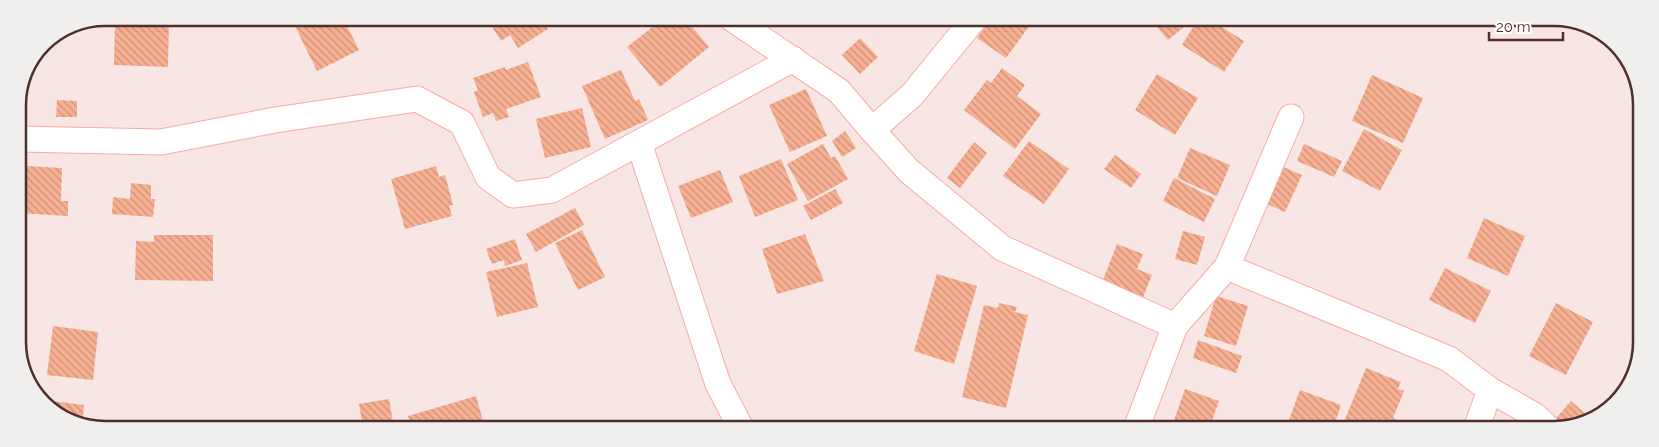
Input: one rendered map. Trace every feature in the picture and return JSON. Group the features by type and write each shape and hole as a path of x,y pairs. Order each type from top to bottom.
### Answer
{"street":[{"path":"743,26 839,90 909,171 1002,248 1175,326"},
{"path":"872,130 912,95 968,26"},
{"path":"26,139 161,142 275,120 417,99 462,123 488,177 513,195 552,190 793,59"},
{"path":"1139,421 1175,326 1227,267 1291,117"},
{"path":"639,143 718,384 738,421"},
{"path":"1227,267 1449,359 1490,390 1534,415 1540,421"},
{"path":"1479,421 1490,390"}],"building":[{"path":"115,26 169,26 168,67 114,65"},
{"path":"295,26 347,26 359,50 317,71"},
{"path":"492,26 546,26 548,29 518,48 510,35 501,41"},
{"path":"654,26 692,26 709,47 660,87 627,47"},
{"path":"986,26 1029,26 1006,58 977,38"},
{"path":"1156,26 1185,26 1168,40"},
{"path":"1194,26 1220,26 1244,41 1224,72 1182,45"},
{"path":"860,38 878,57 860,74 842,55"},
{"path":"528,62 541,97 506,109 509,117 496,121 493,113 483,117 474,92 478,90 473,78 505,67 506,70"},
{"path":"1002,68 1025,85 1017,96 1041,114 1015,149 964,110 987,80 991,83"},
{"path":"621,70 635,101 639,99 648,120 605,139 582,86"},
{"path":"1157,74 1198,98 1175,135 1135,110"},
{"path":"1372,75 1423,98 1403,143 1352,121"},
{"path":"806,89 827,136 790,152 769,105"},
{"path":"57,100 77,101 77,117 56,117"},
{"path":"582,108 591,147 545,158 536,119"},
{"path":"1364,129 1402,150 1380,191 1342,171"},
{"path":"845,131 856,148 842,157 832,141"},
{"path":"1029,141 1069,169 1044,204 1003,176"},
{"path":"974,142 987,153 960,188 947,178"},
{"path":"823,144 831,158 835,156 848,179 808,201 787,164"},
{"path":"1304,144 1342,161 1334,177 1297,161"},
{"path":"1190,148 1230,165 1217,196 1177,178"},
{"path":"1115,155 1141,174 1131,188 1104,169"},
{"path":"781,159 798,200 755,217 739,176"},
{"path":"26,166 62,168 61,201 68,201 68,216 26,213"},
{"path":"436,166 439,177 445,175 453,205 449,206 452,216 405,229 391,179"},
{"path":"1281,166 1302,175 1285,212 1265,203"},
{"path":"720,170 733,202 691,218 678,186"},
{"path":"1174,178 1215,199 1204,222 1163,201"},
{"path":"131,183 151,185 151,199 155,199 153,217 112,214 113,197 130,199"},
{"path":"835,189 843,203 811,220 803,206"},
{"path":"575,208 584,225 536,252 526,234"},
{"path":"1484,218 1525,236 1508,276 1467,258"},
{"path":"582,230 605,277 578,290 555,243"},
{"path":"1183,231 1205,237 1197,265 1175,259"},
{"path":"805,234 824,281 777,294 762,249"},
{"path":"154,235 213,235 213,281 135,280 136,241 154,242"},
{"path":"515,239 522,260 505,266 504,260 492,264 486,249"},
{"path":"1117,244 1143,254 1137,269 1152,275 1141,302 1101,285"},
{"path":"527,263 538,307 497,317 486,272"},
{"path":"1445,268 1491,291 1475,323 1429,300"},
{"path":"937,274 977,286 954,364 914,351"},
{"path":"1216,296 1248,306 1236,346 1204,336"},
{"path":"999,303 1017,307 1015,312 1028,315 1006,408 962,397 984,305 998,308"},
{"path":"1556,303 1593,322 1566,375 1529,356"},
{"path":"53,326 98,332 93,380 47,375"},
{"path":"1198,340 1242,356 1236,373 1193,358"},
{"path":"1366,368 1401,382 1398,389 1404,391 1393,418 1397,421 1344,421"},
{"path":"1185,389 1219,401 1212,421 1174,421"},
{"path":"1300,390 1341,405 1336,421 1288,421"},
{"path":"476,396 483,421 410,421 408,416"},
{"path":"389,399 393,421 362,421 359,404"},
{"path":"53,401 84,405 83,418"},
{"path":"1571,401 1586,414 1569,419 1554,421"}]}
